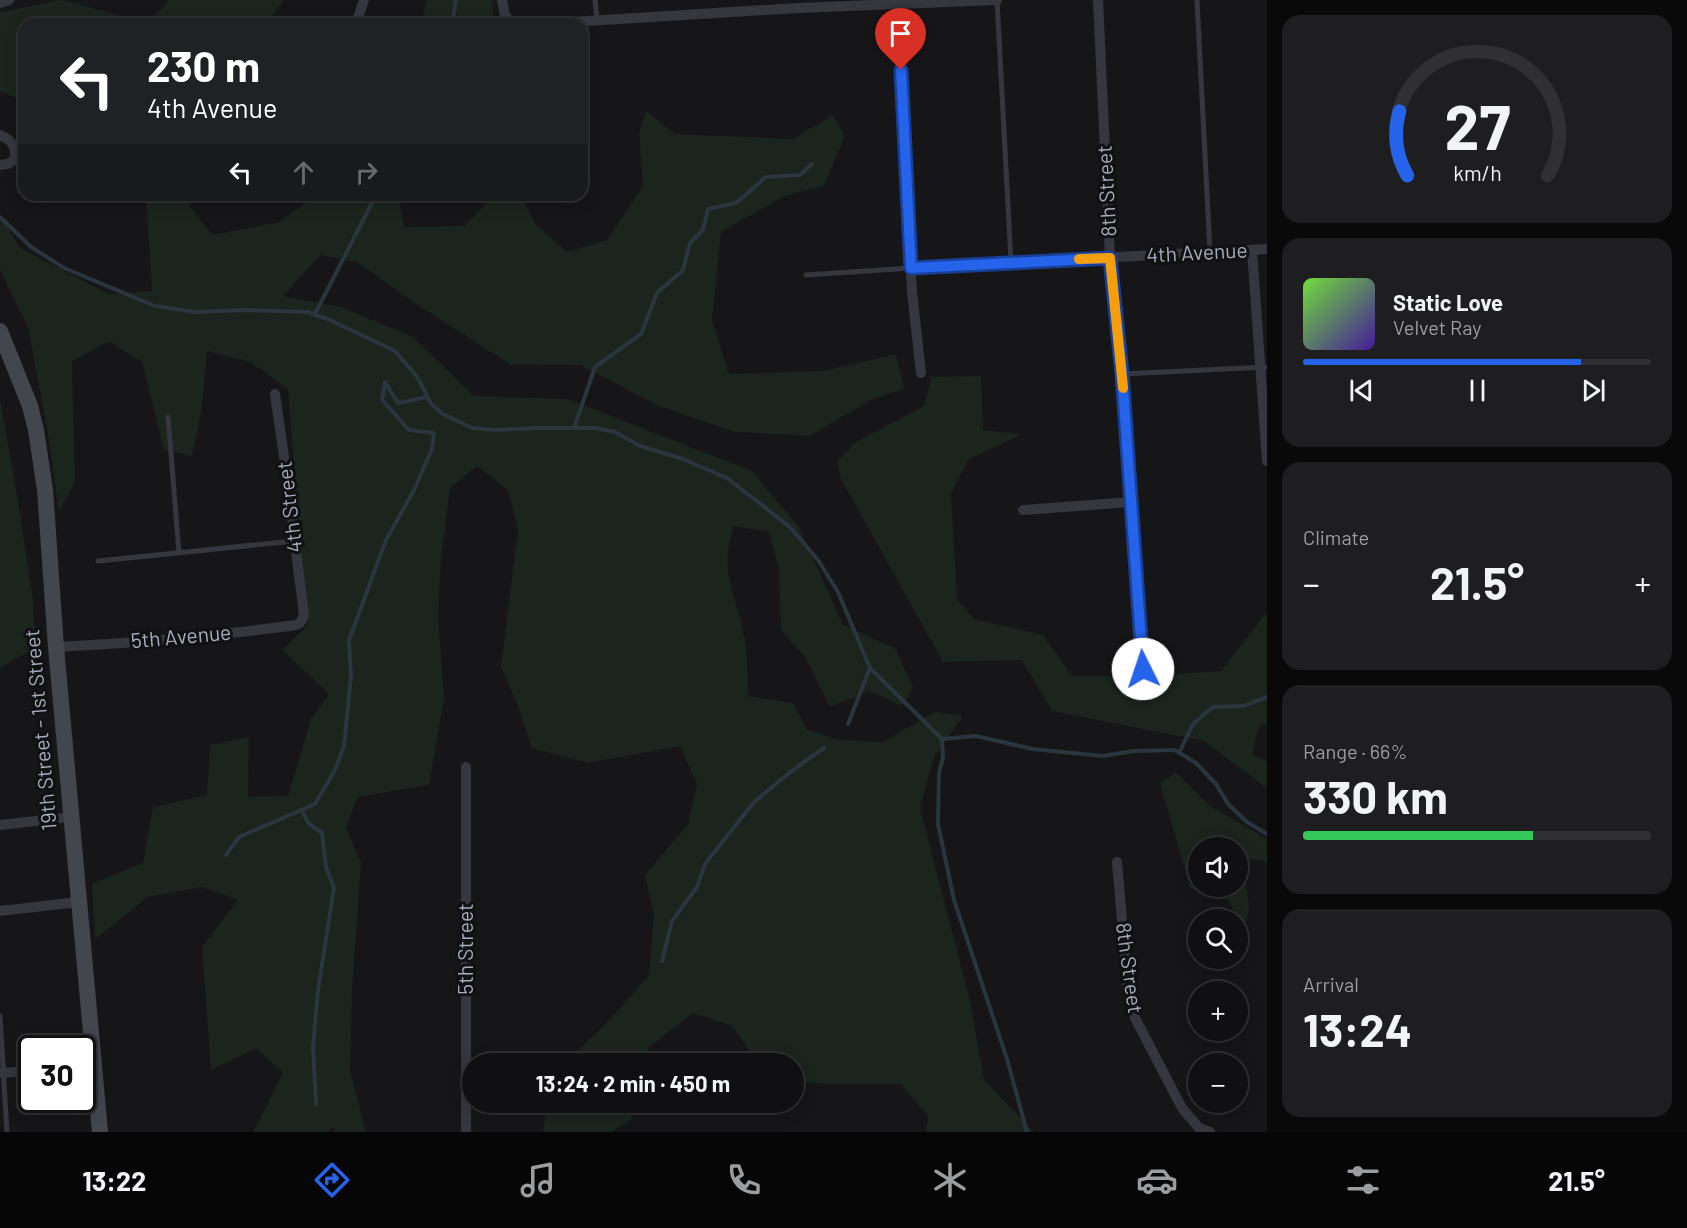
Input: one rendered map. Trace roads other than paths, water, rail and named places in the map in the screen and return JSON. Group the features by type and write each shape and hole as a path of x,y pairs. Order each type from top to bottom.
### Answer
{"main road":[{"name":"19th Street - 1st Street","path":"0,331 30,406 45,490 78,902 86,1035"},
{"name":"19th Street - 1st Street","path":"96,1110 100,1132"}],"street":[{"path":"0,3 9,0"},
{"path":"358,18 364,0"},
{"path":"502,0 502,7 509,18"},
{"path":"697,0 698,13"},
{"path":"588,21 798,4 997,0"},
{"name":"8th Street","path":"1098,0 1110,258 1122,374 1143,669"},
{"path":"897,2 912,292 921,373"},
{"path":"0,135 12,143 16,150 15,159 8,164 0,165"},
{"name":"4th Avenue","path":"911,268 1267,249"},
{"path":"1252,250 1263,367 1267,461"},
{"name":"4th Street","path":"275,394 304,615 302,619"},
{"path":"1023,510 1131,502"},
{"name":"5th Avenue","path":"56,647 261,630 296,625 302,619"},
{"name":"5th Street","path":"466,767 466,1132"},
{"path":"0,825 71,817"},
{"name":"8th Street","path":"1117,862 1128,990 1135,1018 1182,1108 1204,1130"},
{"path":"0,911 78,902"},
{"path":"2,1073 18,1072"}],"lane":[{"path":"595,0 597,20"},
{"path":"997,0 1011,263"},
{"path":"1197,0 1210,252"},
{"path":"806,275 911,268"},
{"path":"1122,374 1263,367"},
{"path":"168,417 179,553"},
{"path":"98,561 294,542"},
{"path":"0,1016 7,1132"}],"waterway":[{"path":"453,18 456,0"},
{"path":"574,428 595,367 641,334 657,293 683,270 690,243 703,230 708,209 736,203 766,177 800,175 812,164"},
{"path":"315,314 373,201"},
{"path":"0,217 31,247 64,268 155,306 195,312 245,310 308,312 395,351 418,378 431,404 443,414 472,428 496,430 595,428 615,432 640,446 683,459 727,478 790,527 818,560 838,592 870,668 942,739 943,758 939,772 938,824 954,900 1007,1059 1027,1132"},
{"path":"226,855 239,837 315,804 335,770 344,746 351,676 349,640 386,540 414,490 432,449 434,433 409,430 382,400 385,382 398,403 427,397"},
{"path":"848,724 870,668"},
{"path":"1179,753 1193,724 1213,707 1243,706 1267,697"},
{"path":"942,739 976,736 1033,749 1103,756 1133,751 1175,750 1196,763 1216,784 1228,804 1247,822 1267,834"},
{"path":"662,961 672,921 697,887 705,864 753,803 824,748"},
{"path":"302,810 308,823 322,833 326,867 334,888 318,990 313,1047 316,1104"}]}
